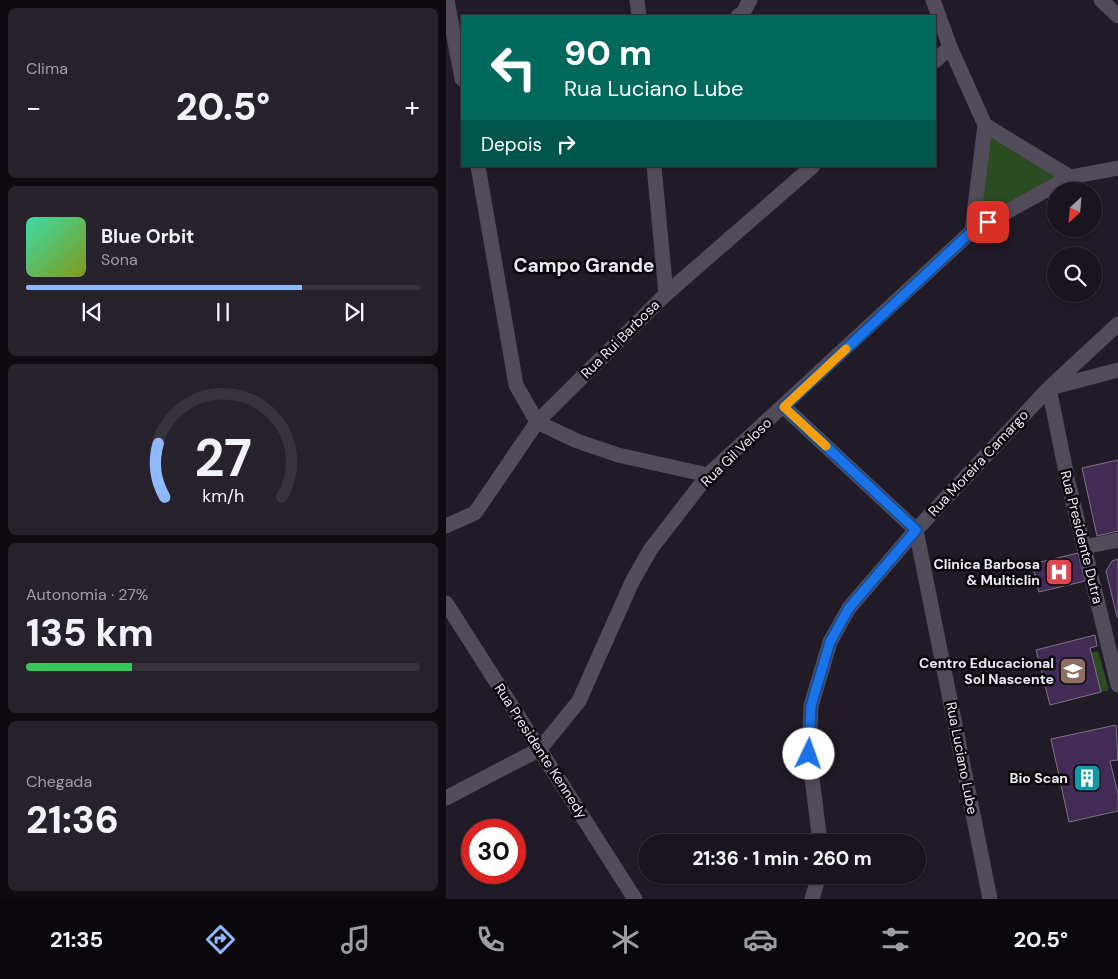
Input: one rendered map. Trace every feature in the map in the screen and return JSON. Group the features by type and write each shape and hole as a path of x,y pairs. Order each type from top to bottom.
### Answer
{"street":[{"path":"446,0 461,74"},
{"path":"637,0 639,15"},
{"path":"740,15 743,13 750,0"},
{"path":"933,0 950,47 985,125 972,231"},
{"path":"1101,0 1118,16"},
{"path":"936,60 950,47"},
{"path":"985,125 1070,177"},
{"path":"478,167 516,385 537,422 577,441 618,455 708,475"},
{"path":"654,167 666,294"},
{"name":"Rua Rui Barbosa","path":"446,526 475,513 537,422 666,294 812,167"},
{"name":"Rua Gil Veloso","path":"446,798 540,749 579,700 632,582 650,550 708,475 784,407 972,231 1070,177 1118,168"},
{"name":"Rua Moreira Camargo","path":"819,834 809,754 811,706 830,642 849,608 916,530 1049,388 1118,324"},
{"path":"1049,388 1118,370"},
{"name":"Rua Presidente Dutra","path":"1049,388 1068,482 1118,685"},
{"path":"784,407 916,530"},
{"name":"Rua Luciano Lube","path":"916,530 990,899"},
{"path":"1084,547 1118,540"},
{"name":"Rua Presidente Kennedy","path":"446,603 635,899"},
{"path":"812,899 816,884"}],"green space":[{"path":"985,125 1070,177 1061,182 1047,182 1047,190 972,231"},
{"path":"1098,651 1109,690 1101,692 1091,653"}],"building":[{"path":"1118,460 1118,531 1097,536 1082,468"},
{"name":"Clinica Barbosa & Multiclin","path":"1078,553 1085,581 1039,592 1032,564"},
{"path":"1118,559 1117,617 1106,571 1112,561"},
{"name":"Centro Educacional Sol Nascente","path":"1095,635 1097,646 1090,648 1101,692 1050,705 1036,650"},
{"name":"Bio Scan","path":"1116,725 1118,760 1110,761 1118,794 1118,811 1069,822 1051,739"}],"slow traffic":[{"path":"826,446 784,407 846,349"}],"place":[{"name":"Clinica Barbosa & Multiclin","path":"1059,572"},
{"name":"Centro Educacional Sol Nascente","path":"1073,671"},
{"name":"Bio Scan","path":"1087,778"}],"district":[{"name":"Campo Grande","path":"584,265"}],"route":[{"path":"809,754 811,706 830,642 849,608 916,530 784,407 972,231 988,222"}]}
